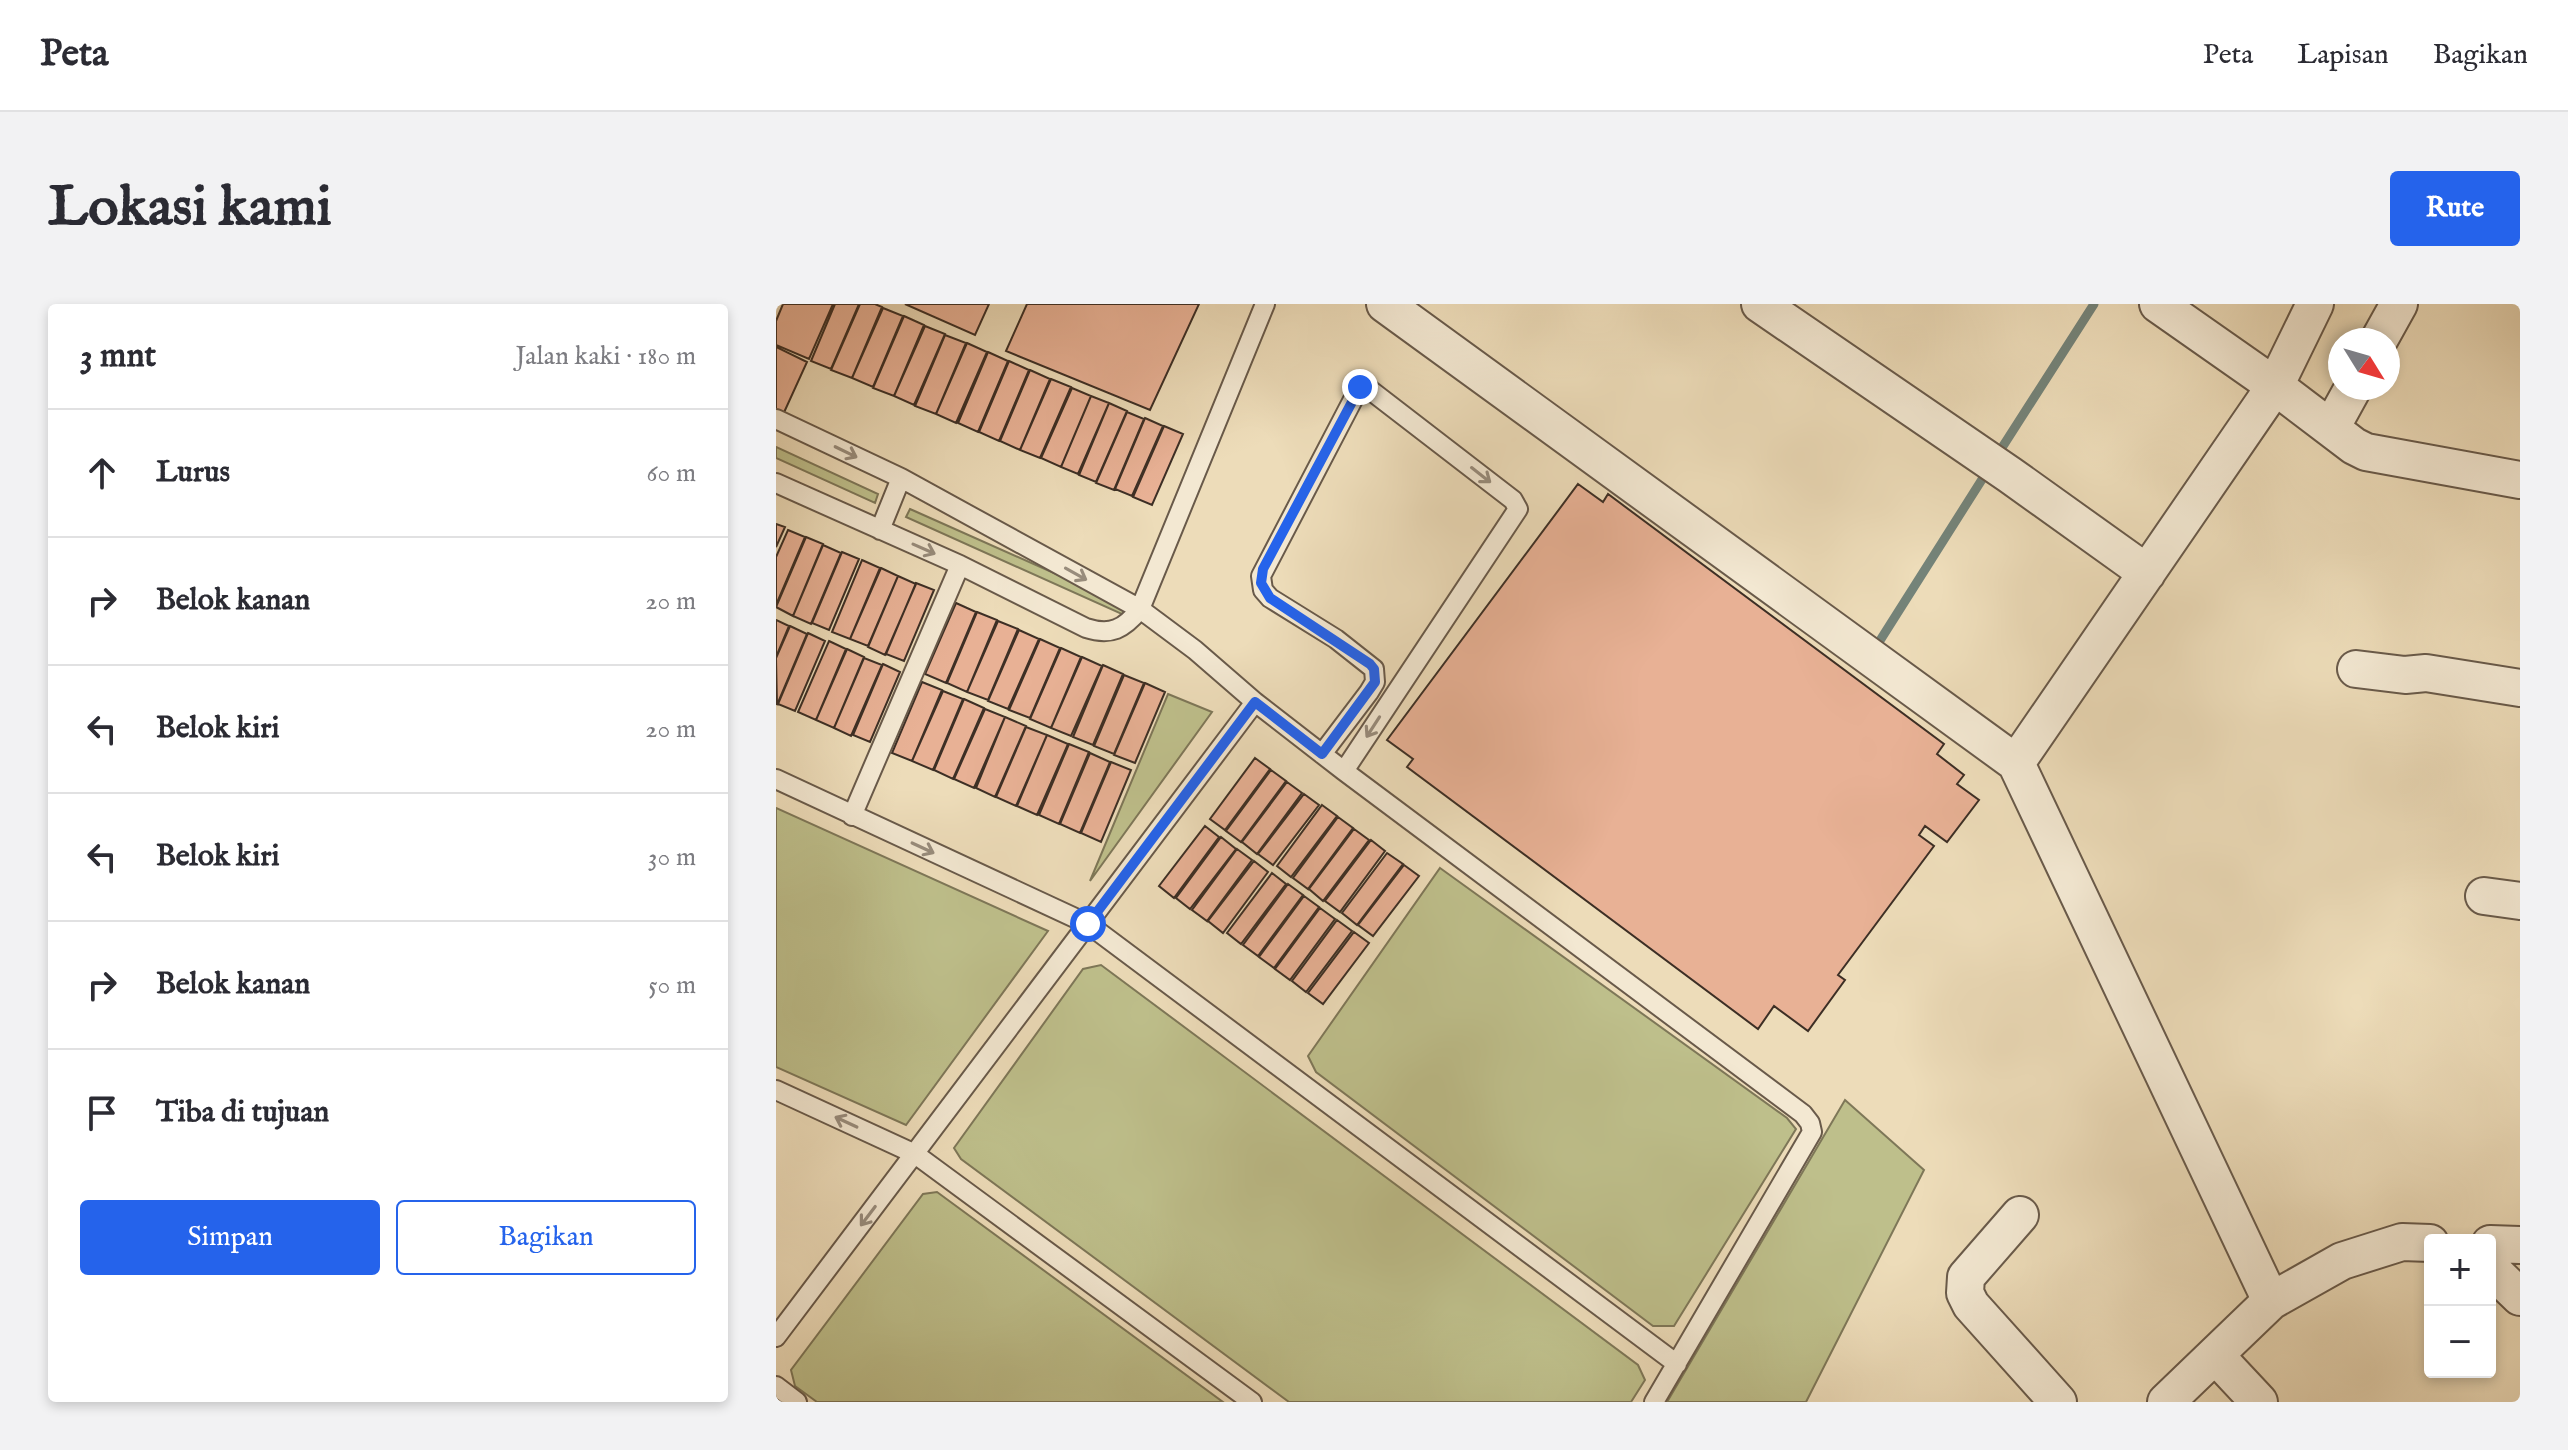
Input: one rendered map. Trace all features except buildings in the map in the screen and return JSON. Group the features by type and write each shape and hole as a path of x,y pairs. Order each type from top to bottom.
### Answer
{"street":[{"path":"1385,304 2016,763 2271,1301"},
{"path":"1760,304 2147,573"},
{"path":"2158,304 2366,452 2520,480"},
{"path":"2016,763 2275,386 2315,304"},
{"path":"2386,328 2399,304"},
{"path":"2331,428 2346,400"},
{"path":"2356,669 2405,675 2426,673 2520,688"},
{"path":"2484,896 2520,901"},
{"path":"2020,1215 1966,1277 1965,1293 1971,1305 2058,1402"},
{"path":"2166,1402 2271,1301 2342,1261 2402,1242 2424,1243"},
{"path":"2496,1244 2520,1245"},
{"path":"2496,1274 2520,1297"},
{"path":"2215,1355 2259,1402"}],"lane":[{"path":"776,483 960,565 1097,631 1120,629 1140,609 1265,304"},
{"path":"1322,754 1369,692 1375,682 1374,669 1336,639 1270,598 1263,590 1261,576 1358,390 1365,386 1513,500 1518,509 1344,771"},
{"path":"776,419 901,478 1140,609 1344,771 1803,1114 1812,1132 1654,1402"},
{"path":"880,530 901,478"},
{"path":"852,816 960,565"},
{"path":"776,1337 1255,702"},
{"path":"776,779 1088,924 1677,1364"},
{"path":"776,1090 915,1154 1252,1402"},
{"path":"776,1386 797,1402"}],"green space":[{"path":"776,447 878,494 875,503 776,458"},
{"path":"910,509 1128,606 1124,615 906,517"},
{"path":"1168,694 1212,712 1090,881"},
{"path":"776,808 1048,931 906,1125 776,1067"},
{"path":"1440,868 1787,1118 1796,1129 1674,1326 1653,1326 1316,1072 1308,1056"},
{"path":"1101,965 1638,1365 1645,1380 1631,1402 1289,1402 961,1159 954,1148 1083,969"},
{"path":"1845,1100 1924,1170 1806,1402 1667,1402"},
{"path":"937,1192 1223,1402 817,1402 795,1386 791,1370 923,1194"}],"waterway":[{"path":"1996,457 2094,304"},
{"path":"1874,650 1988,470"}],"route":[{"path":"1088,924 1255,702 1322,754 1375,682 1374,669 1370,664 1270,598 1261,583 1263,569 1360,387"}]}
